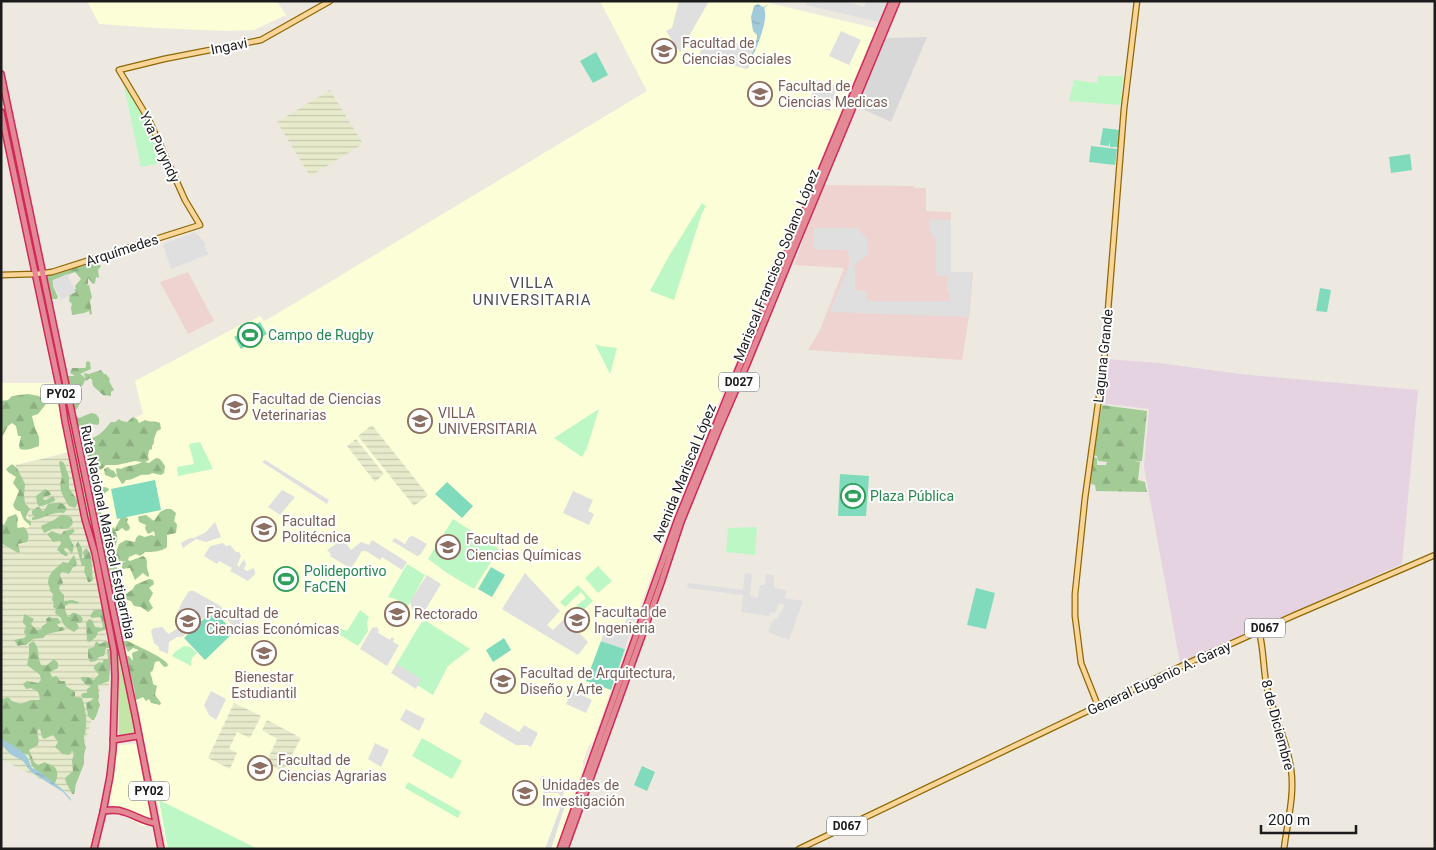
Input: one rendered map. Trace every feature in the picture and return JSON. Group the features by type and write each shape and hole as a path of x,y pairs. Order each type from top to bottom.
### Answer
{"highway":[{"name":"Avenida Mariscal López","path":"560,849 677,521 892,1"},
{"name":"Mariscal Francisco Solano López","path":"565,849 661,583 681,522 897,1"},
{"name":"Ruta Nacional Mariscal Estigarribia","path":"1,74 161,849"},
{"name":"Ruta Nacional Mariscal Estigarribia","path":"1,112 61,394 84,519 95,553 112,639 115,677 110,776 94,849"},
{"path":"797,241 805,226"},
{"path":"113,740 138,736"},
{"path":"103,812 116,810 148,823 155,823"}],"main road":[{"name":"Ingavi","path":"119,70 261,40 330,1"},
{"name":"Laguna Grande","path":"1098,706 1080,661 1074,616 1075,594 1085,498 1104,361 1124,109 1137,1"},
{"name":"Yva Puryndy","path":"119,70 149,120 185,200 200,225"},
{"name":"Arquímedes","path":"1,275 43,274 84,263 200,225"},
{"name":"General Eugenio A. Garay","path":"799,849 1186,664 1435,555"},
{"name":"8 de Diciembre","path":"1259,631 1267,686 1291,768 1291,802 1284,849"}],"shaded area":[{"path":"87,1 277,1 286,15 254,30 226,31 99,24"},
{"name":"VILLA UNIVERSITARIA","path":"600,1 761,1 874,28 875,30 680,495 594,740 588,747 557,849 167,849 82,442 143,414 135,381 244,323 260,316 264,321 270,318 647,91"},
{"path":"679,1 709,1 680,52 666,31 672,28"},
{"path":"807,1 845,1 864,7 866,1 888,1 879,22 806,5"},
{"path":"841,31 861,40 849,65 829,56"},
{"path":"720,37 753,49 747,69 699,56 701,50"},
{"path":"927,37 891,122 856,106 885,38"},
{"path":"816,80 837,86 830,111 809,105"},
{"path":"330,90 363,144 310,176 277,122"},
{"path":"823,185 914,186 915,188 926,188 926,211 951,212 951,272 973,272 970,310 962,360 808,350 820,330 844,268 794,265"},
{"path":"929,219 951,220 951,272 972,272 969,317 830,312 849,265 849,256 847,250 813,249 814,228 855,228 867,239 868,254 855,265 855,290 866,291 867,301 949,301 949,293 947,292 948,276 937,276 936,272 936,238 932,237 932,231 929,231"},
{"path":"195,232 205,243 205,248 209,254 171,269 163,244"},
{"path":"188,272 214,321 188,334 160,282"},
{"path":"67,274 76,292 61,300 52,281"},
{"path":"1106,359 1159,363 1240,374 1418,390 1402,564 1180,663 1144,467 1149,409 1099,403"},
{"path":"1,383 55,383 69,452 16,465 30,527 1,535"},
{"path":"372,425 428,495 414,506 358,436"},
{"path":"356,439 384,474 375,482 347,446"},
{"path":"69,453 105,618 109,688 101,687 70,794 1,759 1,535 30,527 16,465"},
{"path":"265,460 329,500 327,504 262,462"},
{"path":"282,490 295,497 280,515 268,507"},
{"path":"573,491 593,500 588,511 594,514 589,525 563,513"},
{"path":"215,522 221,537 206,542 196,539 183,548 181,543 206,532"},
{"path":"413,536 427,544 420,555 417,556 392,541 395,538 405,544 409,537"},
{"path":"343,539 351,550 361,542 369,545 372,540 407,562 402,570 382,557 380,560 366,551 362,551 351,569 330,556 331,554 327,550"},
{"path":"223,543 226,546 230,545 236,552 239,552 241,556 237,565 239,567 244,559 246,564 244,569 247,571 254,568 255,574 248,581 230,571 232,568 219,561 217,564 204,556 210,546"},
{"path":"525,573 560,611 547,625 553,630 565,618 588,642 578,655 502,609"},
{"path":"745,573 752,574 750,596 758,598 760,585 765,585 766,574 774,575 774,588 786,590 785,598 803,601 789,640 770,633 768,630 785,605 779,603 775,613 771,612 769,616 741,612 743,595 687,588 688,583 743,590"},
{"path":"427,575 441,584 424,612 417,613 412,609 410,601"},
{"path":"189,591 194,591 219,605 229,615 234,610 246,624 238,631 224,616 214,609 182,637 177,637 169,642 168,654 159,650 159,647 154,643 151,631 154,628 163,627 169,634 178,628 177,613"},
{"path":"635,609 638,611 625,649 601,641 605,629 623,636 621,633 629,612 633,613"},
{"path":"377,627 379,631 377,632 390,640 392,637 394,639 393,642 399,645 387,666 360,649 372,628"},
{"path":"397,664 421,679 416,689 391,673"},
{"path":"572,690 592,700 586,713 566,704"},
{"path":"211,691 226,699 216,720 209,715 204,705"},
{"path":"234,703 261,716 250,738 237,732 229,749 237,753 230,769 208,758"},
{"path":"406,709 425,719 419,731 400,720"},
{"path":"485,712 519,732 524,725 538,733 531,747 516,745 479,723"},
{"path":"267,720 301,738 283,772 266,763 277,739 262,730"},
{"path":"375,743 389,750 381,767 368,759"},
{"path":"136,744 152,820 149,825 145,826 142,826 112,806 109,802 117,747 120,745"},
{"path":"542,776 565,788 563,794 564,809 551,849 545,849 561,806 560,795 558,793 544,793 540,779"}],"green space":[{"path":"596,52 608,75 593,83 580,61"},
{"path":"1098,76 1123,76 1121,105 1069,101 1074,80 1097,83"},
{"path":"123,81 148,124 166,162 141,167"},
{"path":"1103,128 1120,130 1118,147 1110,147 1110,140 1109,146 1100,145"},
{"path":"1091,146 1117,149 1115,165 1089,162"},
{"path":"1410,154 1412,170 1391,173 1389,157"},
{"path":"702,203 706,206 702,213 674,300 650,291 669,256"},
{"path":"95,260 101,266 98,270 99,278 96,277 93,284 88,278 88,284 86,285 89,285 92,297 90,301 92,314 90,315 89,311 72,315 72,304 69,301 70,293 76,289 75,286 81,279 75,272 53,280 53,286 58,297 57,299 49,299 45,277 48,274 62,272"},
{"path":"41,279 136,735 119,739 116,641 97,550 81,486"},
{"path":"1320,288 1331,290 1327,312 1316,311"},
{"name":"Campo de Rugby","path":"260,322 267,334 241,349 234,337"},
{"path":"595,344 617,348 610,374"},
{"path":"87,361 90,362 91,369 80,374 85,378 84,373 89,374 101,370 110,379 109,381 114,390 111,392 111,396 103,395 93,386 90,378 85,380 83,385 76,389 72,395 63,388 61,379 75,376 70,373 72,368 85,368"},
{"path":"28,394 39,396 46,404 38,414 32,416 39,437 39,446 23,450 19,446 21,436 18,436 16,426 12,423 8,426 1,439 1,401 8,400 12,396"},
{"path":"75,394 77,399 82,399 77,409 73,412 67,408 72,395"},
{"path":"1102,405 1147,411 1142,461 1134,462 1140,462 1138,480 1145,482 1147,492 1096,491 1095,485 1091,484 1089,479 1092,457 1097,458 1097,465 1106,465 1107,462 1098,461 1097,456 1093,455"},
{"path":"599,409 587,448 582,457 554,438"},
{"path":"91,413 96,414 99,418 99,424 92,424 83,428 83,430 77,431 76,427 78,425 75,416 79,418"},
{"path":"133,417 139,423 145,420 160,423 161,429 157,431 152,449 149,450 149,460 145,462 149,463 156,458 160,459 165,466 164,473 161,475 152,473 141,475 126,480 122,484 117,476 117,468 121,469 142,462 135,461 117,465 106,465 98,470 100,478 94,482 96,488 94,492 96,494 98,488 104,487 109,490 98,495 98,505 102,515 98,519 96,518 90,495 93,493 90,494 85,488 85,465 89,462 82,440 97,436 111,422 119,419 127,422"},
{"path":"200,442 213,469 178,476 177,467 194,464 189,444"},
{"path":"59,462 64,463 69,477 69,488 77,500 75,508 69,506 62,493"},
{"path":"12,464 17,468 25,484 25,503 30,509 26,518 31,522 31,526 13,505 19,491 13,483 16,477 6,469"},
{"path":"108,467 117,476 113,478 105,475 104,469"},
{"name":"Plaza Pública","path":"840,474 869,476 866,516 838,516"},
{"path":"155,480 161,510 117,519 111,489"},
{"path":"447,482 473,506 462,518 435,494"},
{"path":"45,489 51,495 43,497 44,500 53,496 55,501 39,506 36,496"},
{"path":"59,503 63,504 67,509 64,513 55,513 32,520 35,516 32,514 32,511 39,506 44,511 48,504"},
{"path":"171,509 176,513 174,521 177,524 176,533 167,535 167,547 165,549 129,557 128,560 130,561 143,556 147,560 149,576 143,573 135,580 130,568 122,569 122,563 126,561 119,562 118,557 115,555 119,544 126,540 135,542 139,535 145,537 155,536 154,531 148,534 145,528 146,525 139,522 138,517 146,515 154,521 160,512"},
{"path":"16,514 18,528 24,527 28,536 27,542 18,544 20,552 18,553 1,543 1,524 4,525 8,517"},
{"path":"61,515 71,517 73,523 71,526 67,529 55,528 44,533 41,526"},
{"path":"121,517 128,519 129,530 126,531 122,528 115,531 117,539 112,552 108,551 106,542 100,545 104,547 105,553 112,556 112,567 116,567 122,572 119,580 116,581 116,585 112,588 109,587 108,582 110,579 106,572 109,569 106,569 99,563 100,559 97,557 99,554 97,549 99,546 96,545 98,541 95,540 97,530 104,525 111,529 114,527 115,530"},
{"path":"453,519 499,549 474,589 428,559"},
{"path":"757,527 755,555 726,552 728,528"},
{"path":"73,529 75,531 69,536 73,546 72,554 65,548 64,550 68,554 65,556 57,550 61,543 60,541 53,542 47,534 52,531 61,535 64,531"},
{"path":"78,541 82,549 82,558 84,558 83,552 86,548 90,554 93,580 90,582 88,582 84,571 85,566 82,566 81,563 76,545"},
{"path":"74,555 77,563 76,566 73,567 69,574 61,573 63,583 59,587 64,595 64,601 72,600 79,602 78,604 70,603 65,606 68,617 74,613 83,619 81,623 77,623 79,628 74,632 55,613 56,609 53,607 54,603 52,600 53,594 48,583 49,576 53,571 63,562 68,563"},
{"path":"407,564 425,575 408,606 388,597"},
{"path":"598,566 612,581 598,593 585,578"},
{"path":"491,567 505,575 492,597 478,589"},
{"path":"149,579 153,580 154,584 149,588 153,593 149,601 153,608 148,612 141,607 134,606 125,597 135,585"},
{"path":"578,585 593,601 575,618 570,613 574,615 579,611 575,607 586,598 581,592 565,607 560,602"},
{"path":"976,588 995,593 986,629 967,625"},
{"path":"102,609 107,617 107,629 98,632 96,637 90,642 87,641 86,623 89,619 92,620 95,627 102,628 101,618 92,618 90,616 94,610"},
{"path":"213,610 234,632 205,660 184,638"},
{"path":"360,610 369,617 367,622 368,631 358,646 337,633 340,628 347,631"},
{"path":"24,614 34,619 31,624 37,630 42,629 42,626 47,623 46,619 49,617 58,618 61,623 57,624 65,630 47,634 43,638 33,639 26,645 18,646 14,640 26,636 24,632 26,626 23,623"},
{"path":"426,621 470,649 448,666 433,695 393,670 419,626 422,622"},
{"path":"504,638 511,650 493,662 486,650"},
{"path":"126,640 153,653 167,663 168,666 164,667 159,661 155,662 150,673 153,684 157,686 155,695 161,703 160,705 151,703 149,699 146,701 143,697 136,700 126,656 129,656 133,661 132,653 139,650 133,648 128,652 123,642"},
{"path":"33,641 37,646 41,665 46,666 54,659 58,663 58,668 50,672 52,677 57,676 60,681 65,681 66,686 75,692 75,697 82,698 86,720 84,739 86,747 84,764 74,794 72,794 65,780 73,771 72,761 74,753 72,751 69,755 63,754 55,747 58,742 53,735 44,739 40,729 38,730 38,745 29,750 34,762 38,765 45,762 57,770 54,785 35,773 36,770 32,766 29,755 21,753 1,739 1,697 3,699 8,697 12,701 21,704 31,700 39,700 40,698 38,692 31,688 26,689 23,684 27,681 38,683 41,680 40,675 27,665 29,644"},
{"path":"96,641 100,644 106,641 111,644 109,648 106,648 104,656 90,662 88,649 94,647"},
{"path":"601,641 625,649 611,690 586,681"},
{"path":"184,646 190,647 197,653 192,658 191,666 172,656"},
{"path":"107,649 110,649 111,657 109,681 98,685 100,705 94,720 92,720 88,716 86,703 93,698 83,698 81,695 87,693 87,689 91,686 86,685 81,677 88,677 94,680 99,674 94,669 94,666 99,662 102,663 104,659 108,659"},
{"path":"422,738 462,761 452,779 412,756"},
{"path":"642,766 655,772 647,791 634,785"},
{"path":"408,782 461,812 458,818 405,788"},
{"path":"159,800 258,849 168,849"}],"water":[{"path":"758,4 763,7 769,4 764,8 765,21 763,29 747,69 757,38 753,31 751,17 754,6"},
{"path":"1,738 22,752 27,757 32,768 62,789 71,801 63,792 31,772 23,761 10,754 1,744"}],"place":[{"name":"Facultad de Ciencias Sociales","path":"664,51"},
{"name":"Facultad de Ciencias Medicas","path":"760,94"},
{"name":"Campo de Rugby","path":"250,335"},
{"name":"Facultad de Ciencias Veterinarias","path":"235,407"},
{"name":"VILLA UNIVERSITARIA","path":"420,421"},
{"name":"Plaza Pública","path":"853,496"},
{"name":"Facultad Politécnica","path":"264,529"},
{"name":"Facultad de Ciencias Químicas","path":"448,547"},
{"name":"Polideportivo FaCEN","path":"286,579"},
{"name":"Rectorado","path":"397,614"},
{"name":"Facultad de Ingenieria","path":"577,620"},
{"name":"Facultad de Ciencias Económicas","path":"188,621"},
{"name":"Bienestar Estudiantil","path":"264,653"},
{"name":"Facultad de Arquitectura, Diseño y Arte","path":"503,681"},
{"name":"Facultad de Ciencias Agrarias","path":"260,768"},
{"name":"Unidades de Investigación","path":"525,793"}],"district":[{"name":"VILLA UNIVERSITARIA","path":"532,292"}]}
